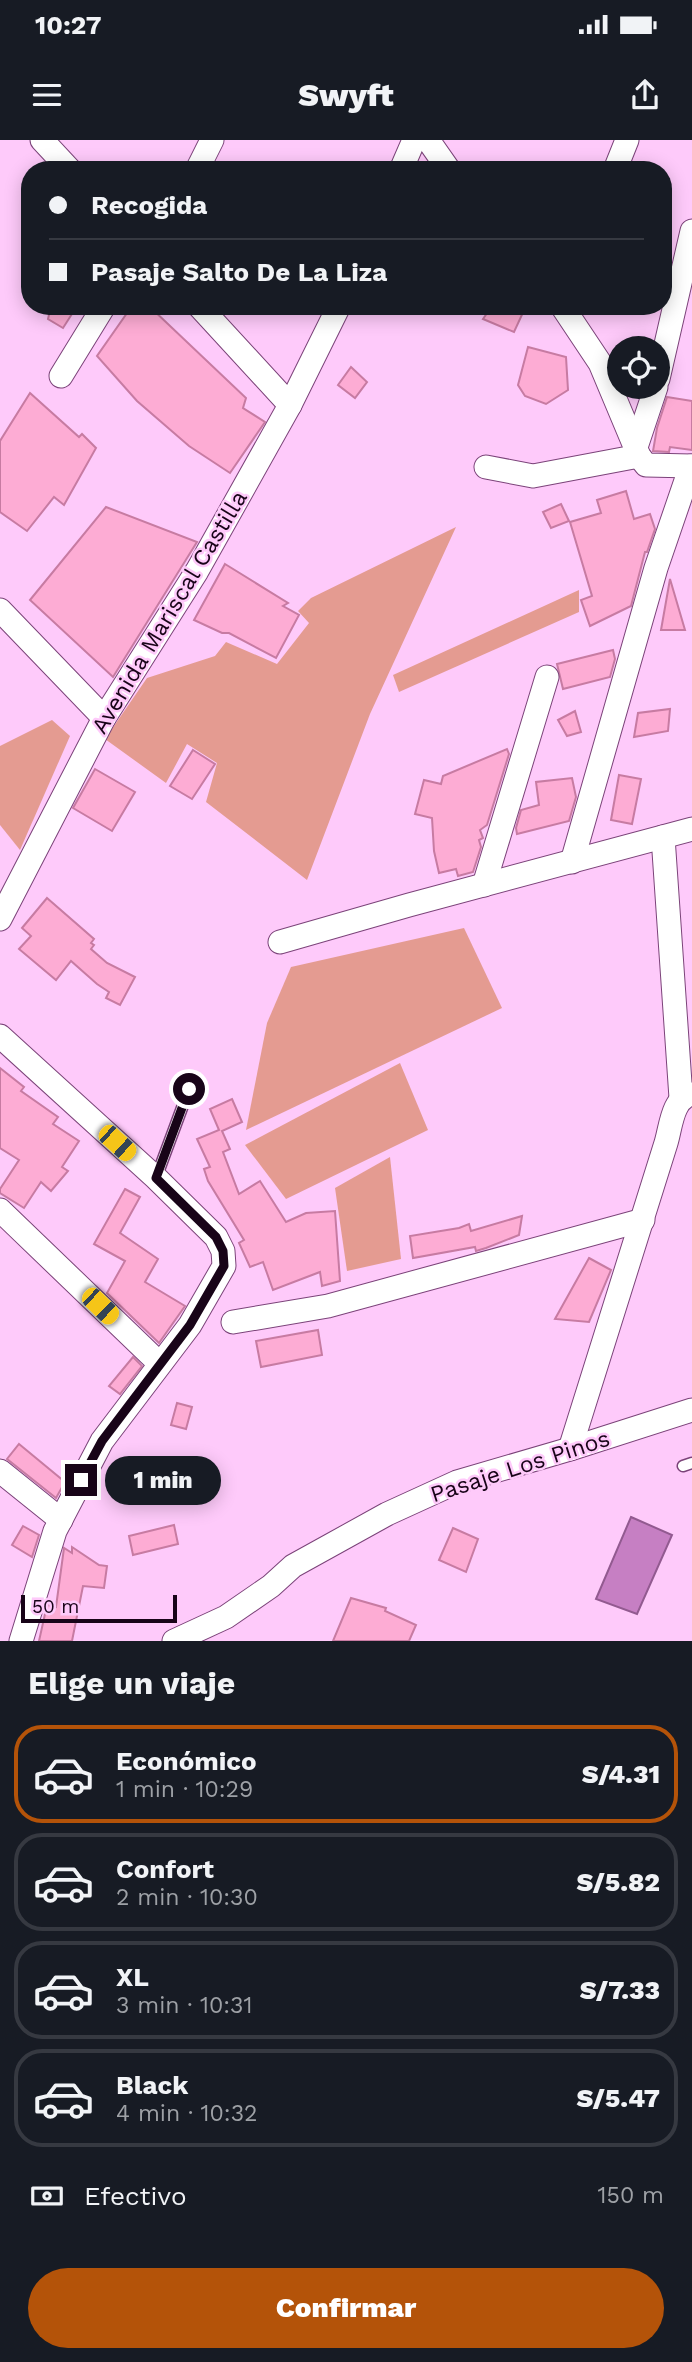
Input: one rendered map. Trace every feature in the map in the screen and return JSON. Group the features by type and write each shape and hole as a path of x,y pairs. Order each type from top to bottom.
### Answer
{"street":[{"path":"42,140 62,161"},
{"path":"202,161 212,140"},
{"path":"405,161 414,140"},
{"path":"428,140 443,161"},
{"path":"619,161 627,140"},
{"path":"668,336 692,231"},
{"path":"61,376 98,315"},
{"path":"207,315 290,405"},
{"name":"Avenida Mariscal Castilla","path":"0,919 104,718 197,571 290,405 335,315"},
{"path":"568,315 600,363 637,452 646,465 692,466 656,568 572,862"},
{"path":"637,452 652,399"},
{"path":"486,467 533,476 637,452"},
{"path":"0,610 104,718"},
{"path":"484,885 547,677"},
{"path":"280,942 692,829"},
{"path":"570,1449 643,1220 676,1106 687,1096 663,837"},
{"path":"0,1036 156,1178 216,1237 223,1251 224,1266 190,1325 102,1441 55,1531 21,1641"},
{"path":"0,1210 159,1363"},
{"path":"233,1322 328,1306 643,1220"},
{"name":"Pasaje Los Pinos","path":"174,1641 226,1617 271,1586 293,1566 387,1514 457,1482 692,1410"},
{"path":"0,1471 61,1520"}],"lane":[{"path":"156,1178 189,1089"}],"shaded area":[{"path":"456,527 370,714 307,880 206,802 217,763 187,744 166,783 105,739 147,678 215,656 226,642 277,664 309,623 298,611 311,598"},
{"path":"579,590 579,612 399,692 393,675"},
{"path":"52,720 70,736 20,850 0,825 0,746"},
{"path":"464,928 502,1008 246,1130 267,1023 291,967"},
{"path":"400,1063 428,1130 286,1199 245,1145"},
{"path":"390,1157 401,1259 347,1271 335,1188"},
{"path":"631,1517 672,1535 637,1614 596,1599"}],"building":[{"path":"49,315 71,315 63,328 48,319"},
{"path":"126,315 158,315 246,398 243,408 265,422 230,473 189,446 137,401 97,356"},
{"path":"486,315 522,315 514,332 483,319"},
{"path":"528,347 566,357 568,390 546,404 525,396 518,385"},
{"path":"351,367 367,382 355,398 338,385"},
{"path":"30,393 79,437 82,434 96,448 64,505 54,497 27,531 0,512 0,441"},
{"path":"666,399 692,401 692,450 670,447 669,452 653,451"},
{"path":"626,491 634,519 650,514 655,529 645,552 631,606 590,626 581,600 592,596 570,522 601,513 597,500"},
{"path":"561,504 569,521 551,528 543,512"},
{"path":"106,507 197,542 113,677 30,600"},
{"path":"225,564 288,603 283,606 299,615 276,658 229,633 222,633 194,620"},
{"path":"670,579 685,630 661,630"},
{"path":"613,650 615,659 610,677 563,689 557,664"},
{"path":"670,709 668,731 634,737 638,713"},
{"path":"575,711 581,732 567,736 558,720"},
{"path":"507,749 509,754 487,825 480,830 483,838 479,840 481,847 473,872 458,876 456,869 439,873 434,851 432,818 415,814 424,780 441,784 443,776"},
{"path":"193,750 215,764 192,799 170,786"},
{"path":"95,769 135,792 112,831 73,808"},
{"path":"619,775 641,779 632,824 611,820"},
{"path":"572,778 576,797 569,821 517,834 521,810 539,805 536,782"},
{"path":"47,898 94,939 91,949 107,963 135,977 120,1005 106,998 109,992 71,961 56,980 19,949 31,936 22,928"},
{"path":"0,1068 24,1087 21,1091 58,1117 53,1124 79,1141 62,1167 68,1171 51,1191 41,1182 24,1208 0,1193 19,1160 0,1148"},
{"path":"232,1099 242,1122 222,1131 230,1149 223,1152 239,1194 260,1181 286,1222 306,1213 335,1211 340,1281 322,1286 320,1272 273,1290 263,1262 250,1267 239,1243 244,1240 208,1181 204,1169 210,1167 197,1139 219,1130 210,1109"},
{"path":"125,1189 140,1197 120,1233 158,1259 145,1282 185,1306 159,1343 107,1293 125,1261 94,1244"},
{"path":"522,1216 519,1235 486,1248 476,1251 475,1247 413,1258 410,1236 469,1224 471,1231"},
{"path":"589,1258 611,1270 589,1322 555,1319"},
{"path":"318,1330 322,1355 261,1367 256,1341"},
{"path":"133,1357 142,1366 120,1394 109,1386"},
{"path":"177,1403 192,1407 186,1429 171,1425"},
{"path":"19,1444 65,1482 56,1498 7,1459"},
{"path":"174,1525 178,1544 133,1555 129,1536"},
{"path":"23,1526 39,1535 32,1557 12,1545"},
{"path":"453,1528 478,1539 466,1572 439,1560"},
{"path":"72,1547 99,1565 107,1566 104,1588 83,1586 72,1641 39,1641 47,1605 56,1607 64,1548 72,1553"},
{"path":"351,1598 386,1608 385,1611 416,1625 409,1641 333,1641"}],"route":[{"path":"81,1480 102,1441 190,1325 224,1266 223,1251 216,1237 156,1178 189,1089"}]}
